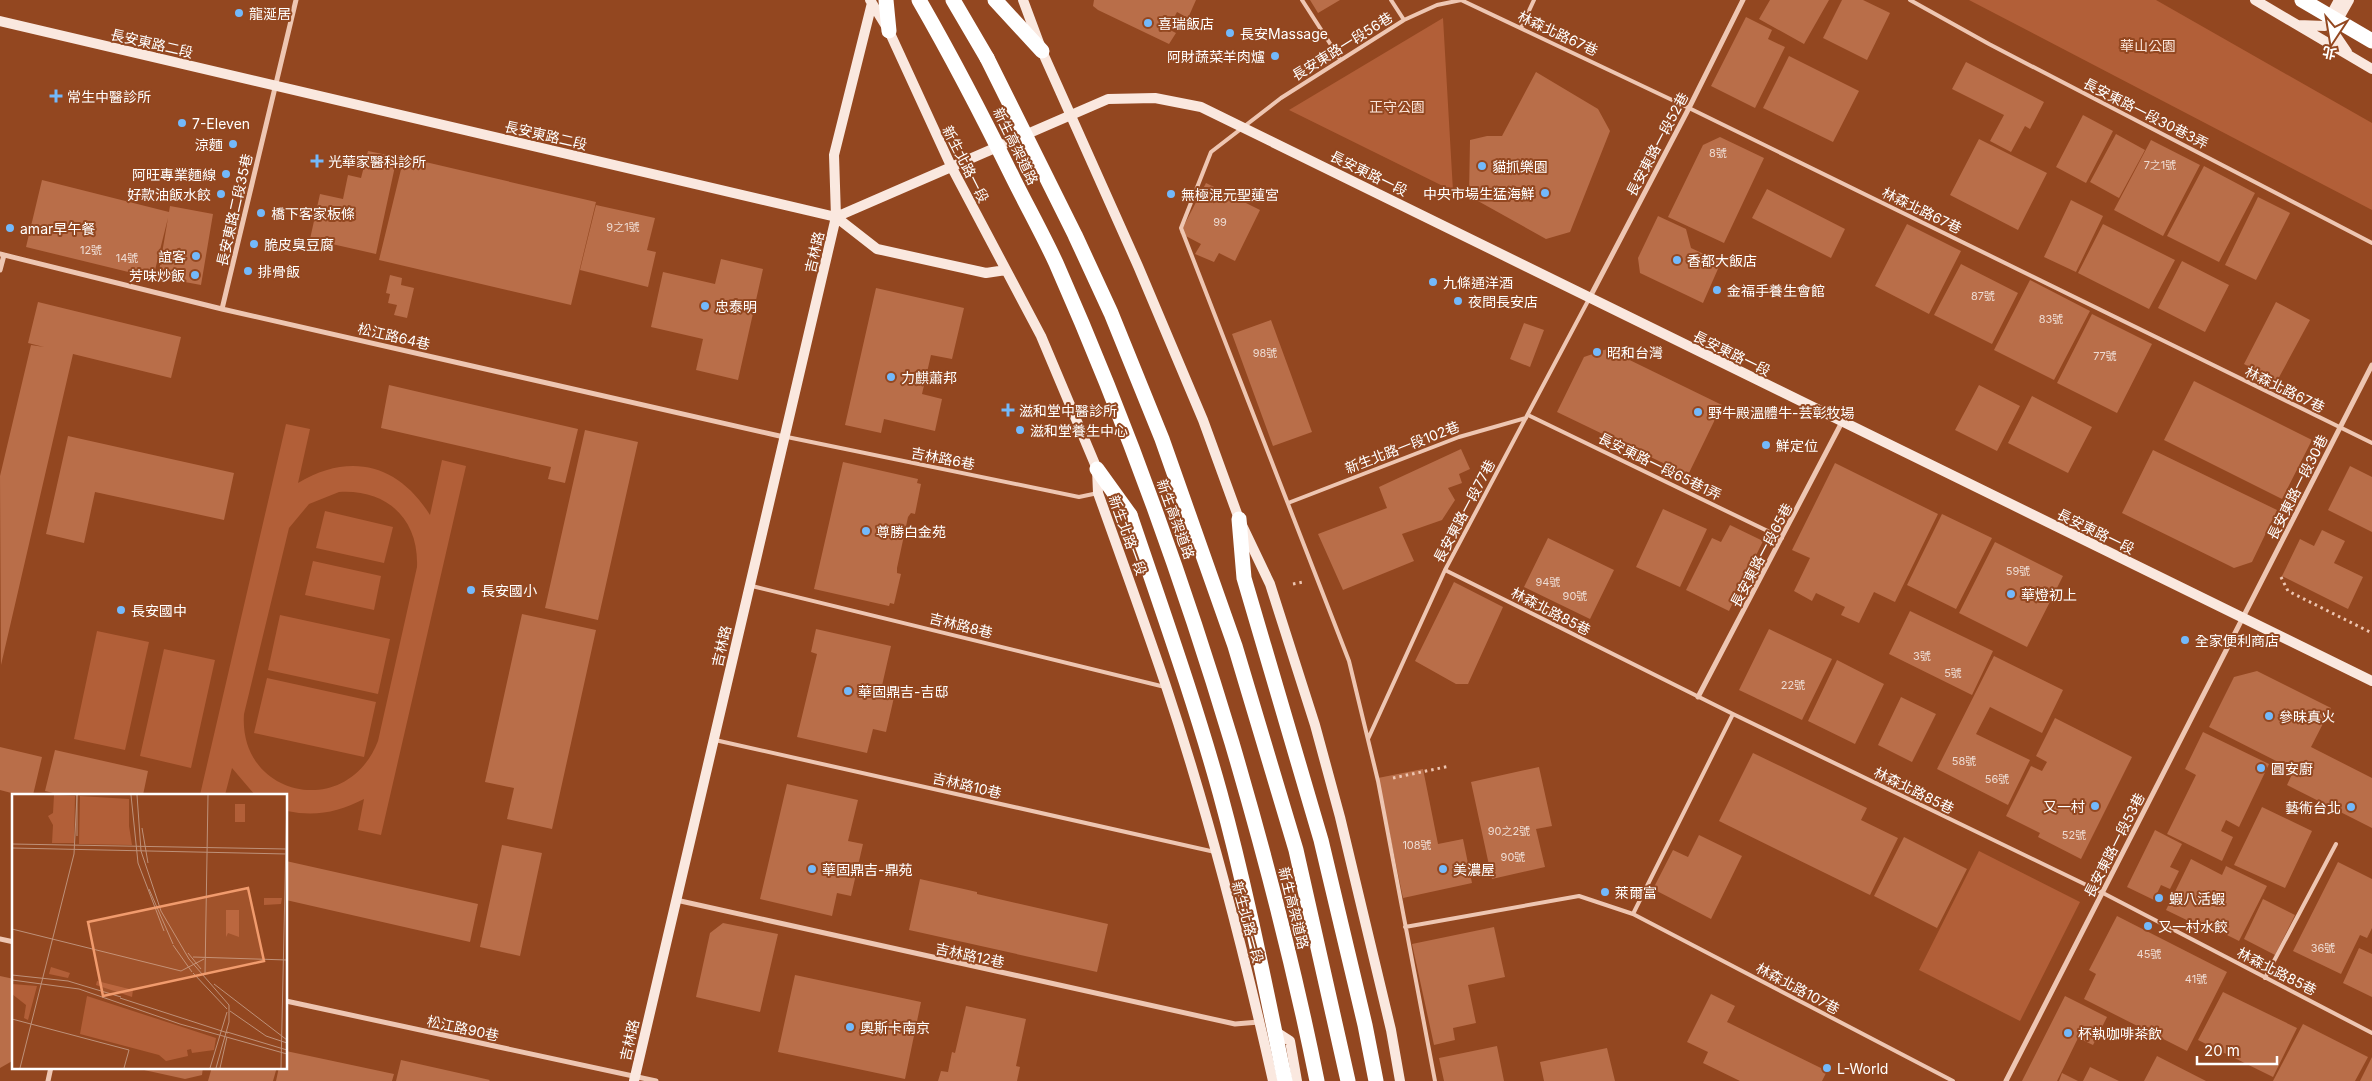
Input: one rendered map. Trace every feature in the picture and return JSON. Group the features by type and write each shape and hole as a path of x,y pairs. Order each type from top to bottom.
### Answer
{"highway":[{"name":"新生高架道路","path":"919,0 962,75 1055,261 1114,402 1159,520 1191,610 1250,804 1280,916 1317,1081"},
{"name":"新生高架道路","path":"953,0 987,58 1075,235 1111,313 1162,440 1235,646 1296,850 1348,1081"},
{"path":"995,0 1042,51"},
{"path":"2302,0 2372,41"},
{"path":"876,1 889,31"},
{"path":"1097,469 1130,515 1187,684 1220,792 1250,913 1285,1081"},
{"path":"1239,519 1244,578 1321,840 1365,1024 1376,1081"}],"street":[{"name":"長安東路二段35巷","path":"222,309 296,0"},
{"path":"1023,0 1042,51 1072,114 1203,420 1239,519 1270,584 1315,725 1340,817 1391,1030 1400,1081"},
{"name":"長安東路一段52巷","path":"1590,297 1689,108 1742,0"},
{"path":"2255,0 2372,70"},
{"path":"2297,25 2325,26 2339,0"},
{"path":"2349,0 2332,30 2349,56"},
{"name":"吉林路","path":"634,1079 836,217 834,155 876,1"},
{"name":"長安東路二段","path":"0,21 836,217"},
{"name":"新生北路一段","path":"889,31 951,166 1041,336 1097,469 1098,492 1166,687 1215,852 1260,1022 1273,1081"},
{"name":"長安東路一段","path":"1072,114 1108,99 1155,98 1201,107 2242,619 2372,681"},
{"path":"1006,270 986,273 877,249 836,217 1072,114"},
{"path":"0,270 2,254"},
{"name":"松江路64巷","path":"2,254 222,309 784,437"},
{"name":"長安東路一段30巷","path":"2242,619 2372,365"},
{"name":"長安東路一段65巷","path":"1698,697 1842,422"},
{"name":"長安東路一段53巷","path":"2006,1081 2242,619"},
{"name":"吉林路12巷","path":"676,900 1235,1024 1260,1022"},
{"name":"松江路90巷","path":"288,1001 634,1079 656,1081"},
{"path":"1260,1022 1290,1041 1297,1081"},
{"path":"48,1081 51,1068"}],"lane":[{"path":"1302,0 1340,60"},
{"path":"1391,0 1404,20"},
{"name":"長安東路一段56巷","path":"1435,1081 1378,781 1349,661 1181,228 1210,152 1243,126 1340,60 1404,20 1437,5 1461,0"},
{"name":"林森北路67巷","path":"1461,0 1689,108 2372,443"},
{"path":"1521,28 1534,0"},
{"name":"長安東路一段30巷3弄","path":"1910,0 1989,44 2372,243"},
{"name":"長安東路一段77巷","path":"1368,739 1444,570 1590,297"},
{"name":"新生北路一段102巷","path":"1288,503 1458,437 1527,416"},
{"name":"長安東路一段65巷1弄","path":"1527,416 1782,538"},
{"name":"吉林路6巷","path":"784,437 1079,497 1098,492"},
{"name":"林森北路85巷","path":"1444,570 1698,697 2103,893 2372,1033"},
{"name":"吉林路8巷","path":"750,586 1166,687"},
{"path":"1633,914 1733,714"},
{"name":"吉林路10巷","path":"713,740 1215,852"},
{"path":"2265,978 2336,844"},
{"name":"林森北路107巷","path":"1405,927 1579,896 1633,914 1953,1081"}],"path":[{"path":"2280,575 2288,591 2372,633"},
{"path":"1378,781 1450,766"}],"green space":[{"name":"華山公園","path":"1969,0 2156,0 2372,123 2372,210"},
{"name":"正守公園","path":"1443,18 1453,191 1289,110"},
{"path":"286,424 310,429 298,483 317,473 336,468 354,466 372,468 388,474 403,484 430,515 442,460 466,466 381,835 358,830 364,799 327,812 298,813 288,811 288,794 254,794 232,768 225,794 200,794","holes":["339,492 356,492 372,496 397,510 406,521 416,550 417,567 378,741 363,766 343,782 320,789 297,789 276,780 258,764 247,742 244,714 289,528 309,504"]},
{"path":"325,511 393,527 384,563 316,548"},
{"path":"313,561 381,576 374,610 305,595"},
{"path":"280,615 390,639 378,694 268,670"},
{"path":"97,631 149,642 125,750 74,739"},
{"path":"164,649 215,660 191,768 140,756"},
{"path":"267,678 376,702 364,757 254,733"},
{"path":"1979,851 2080,902 2020,1021 1919,970"}],"building":[{"name":"喜瑞飯店","path":"1094,0 1196,0 1188,18 1177,12 1168,29 1176,33 1169,44 1098,10 1093,6"},
{"path":"1310,0 1340,0 1318,13"},
{"path":"1770,0 1829,0 1804,44 1759,19"},
{"path":"1842,0 1863,0 1890,13 1867,60 1823,38"},
{"path":"1746,17 1772,30 1768,39 1785,47 1755,108 1711,86"},
{"path":"1789,56 1859,91 1833,142 1763,108"},
{"path":"1966,62 2044,102 2030,129 2025,126 2011,152 1990,141 2004,115 1952,89"},
{"path":"1536,72 1598,109 1610,131 1570,232 1546,239 1469,196 1470,140 1487,136 1502,136"},
{"path":"2083,115 2113,131 2086,183 2056,167"},
{"path":"2116,134 2145,150 2119,198 2090,182"},
{"path":"1720,137 1764,158 1724,243 1668,217 1703,145"},
{"path":"1979,139 2047,173 2018,230 1950,195"},
{"path":"2151,140 2200,165 2163,236 2114,210"},
{"path":"368,151 397,157 376,254 310,239 320,194 343,199 348,175 361,178"},
{"path":"404,157 596,202 571,305 379,260"},
{"path":"2204,166 2255,193 2219,262 2167,236"},
{"path":"42,180 169,212 170,206 213,214 201,285 158,277 168,218 153,278 26,247"},
{"path":"1206,183 1260,210 1235,261 1219,253 1214,262 1195,254 1201,244 1180,233"},
{"path":"1767,189 1845,229 1831,258 1752,218"},
{"path":"2258,197 2290,213 2256,280 2225,265"},
{"path":"2071,200 2103,216 2076,272 2044,257"},
{"path":"596,205 655,218 647,250 656,252 648,287 580,270"},
{"name":"香都大飯店","path":"1658,216 1686,229 1691,248 1721,262 1703,303 1640,273 1638,258"},
{"path":"1907,224 1961,251 1929,314 1875,286"},
{"path":"2103,224 2175,260 2149,309 2078,273"},
{"name":"忠泰明","path":"721,259 763,269 738,380 696,370 703,339 651,327 663,272 715,284"},
{"path":"2182,261 2229,285 2205,332 2158,308"},
{"path":"1961,264 2018,293 1992,344 1934,315"},
{"path":"390,275 402,278 401,285 414,288 407,318 394,315 397,305 388,303 390,294 386,293"},
{"path":"2030,280 2090,311 2054,380 1994,350"},
{"name":"力麒蕭邦","path":"876,288 964,308 952,359 931,355 922,394 942,399 935,431 884,419 881,433 845,425"},
{"path":"38,302 181,337 171,378 73,354 1,665 0,476 31,345 44,347 28,343"},
{"path":"2276,302 2310,320 2277,381 2244,364"},
{"path":"2092,314 2152,344 2117,413 2057,383"},
{"path":"1271,320 1312,432 1273,446 1232,334"},
{"path":"1524,323 1544,330 1530,367 1510,359"},
{"path":"1607,349 1722,405 1688,475 1557,412 1584,357"},
{"path":"2194,381 2312,440 2282,499 2164,440"},
{"path":"389,385 578,429 565,483 548,479 551,467 381,428"},
{"path":"1979,385 2020,406 1997,451 1955,430"},
{"path":"2032,396 2092,427 2068,473 2008,443"},
{"path":"585,430 638,442 598,620 545,608"},
{"path":"68,436 234,473 224,520 95,492 84,543 46,534"},
{"path":"1461,449 1470,469 1459,474 1462,483 1448,488 1455,500 1442,520 1402,534 1414,561 1343,590 1318,534 1387,508 1379,487"},
{"path":"2153,450 2277,510 2252,562 2234,568 2122,513"},
{"name":"尊勝白金苑","path":"843,462 918,479 917,483 921,484 915,514 911,513 908,517 897,568 897,573 901,574 894,604 890,603 889,606 814,589"},
{"path":"1835,463 1938,514 1895,602 1874,592 1859,623 1841,615 1845,607 1816,593 1812,601 1794,591 1810,558 1792,550"},
{"path":"2350,466 2372,477 2372,532 2328,510"},
{"path":"1663,509 1707,529 1680,587 1636,567"},
{"path":"1942,514 1992,538 1956,609 1907,585"},
{"path":"1730,525 1763,541 1729,611 1686,590 1712,538 1721,542"},
{"path":"2322,530 2345,541 2334,563 2363,577 2348,609 2282,576 2300,539 2314,546"},
{"path":"1548,538 1614,570 1590,619 1524,587"},
{"name":"華燈初上","path":"1995,542 2063,576 2027,647 1959,613"},
{"path":"1454,582 1503,607 1468,684 1456,684 1415,661"},
{"path":"1910,611 1993,651 1972,695 1889,654"},
{"path":"522,614 596,630 552,829 507,819 514,788 485,782"},
{"name":"華固鼎吉-吉邸","path":"816,629 891,646 881,690 895,693 886,732 873,729 867,753 797,737 817,654 811,652"},
{"path":"1769,629 1832,659 1802,720 1739,690"},
{"path":"1994,656 2063,690 2042,733 1990,707 1976,734 2030,760 2008,805 1937,769"},
{"path":"1837,660 1884,684 1855,744 1808,721"},
{"path":"2257,671 2331,708 2311,747 2372,778 2372,828 2287,785 2294,770 2209,727 2234,677"},
{"path":"1901,697 1936,714 1912,762 1878,745"},
{"path":"2055,718 2132,757 2081,859 2038,837 2040,833 2006,816 2031,766 2042,771 2047,762 2036,756"},
{"path":"2203,732 2269,764 2239,827 2226,820 2221,831 2233,837 2222,861 2167,834 2196,775 2185,769"},
{"path":"0,747 42,757 33,794 15,794 0,790"},
{"path":"55,750 148,771 143,794 57,794 45,791"},
{"path":"1753,753 1867,808 1861,820 1898,838 1870,895 1719,821"},
{"path":"1539,767 1552,826 1536,829 1545,867 1492,879 1471,782"},
{"path":"1423,769 1438,844 1463,839 1472,883 1403,898 1378,778"},
{"name":"華固鼎吉-鼎苑","path":"787,784 858,800 848,841 863,844 851,896 837,893 832,916 760,899"},
{"path":"2262,807 2312,831 2285,888 2234,865"},
{"path":"2155,830 2182,844 2170,867 2179,871 2170,889 2161,885 2154,900 2127,887"},
{"path":"1699,835 1742,856 1711,919 1653,889 1673,850 1688,857"},
{"path":"1904,837 1967,869 1937,928 1874,896"},
{"path":"502,845 542,853 520,956 480,947"},
{"path":"2191,859 2222,875 2226,866 2267,886 2239,941 2199,921 2197,925 2166,910"},
{"path":"288,861 478,904 470,942 288,900"},
{"path":"2338,862 2372,879 2372,928 2367,938 2360,935 2341,974 2293,951"},
{"path":"920,879 1108,924 1097,972 909,930"},
{"path":"2263,899 2295,915 2275,955 2244,939"},
{"path":"2117,916 2227,972 2187,1051 2084,999 2096,974 2089,970"},
{"path":"723,923 778,934 760,1012 696,997 710,933"},
{"path":"1494,927 1505,977 1468,985 1476,1023 1453,1028 1455,1040 1434,1045 1412,944"},
{"path":"2359,948 2372,954 2372,997 2343,983"},
{"name":"奧斯卡南京","path":"795,975 921,1002 905,1079 778,1052"},
{"path":"0,976 12,979 12,1061 0,1068"},
{"path":"2223,992 2297,1028 2273,1077 2198,1040"},
{"path":"1711,994 1735,1006 1727,1022 1827,1071 1822,1081 1740,1081 1703,1063 1708,1052 1687,1042"},
{"path":"2065,996 2107,1017 2093,1045 2078,1038 2057,1081 2022,1081"},
{"path":"966,1006 1026,1019 1016,1066 1020,1067 1017,1081 938,1081 941,1071 948,1072 952,1052 955,1053"},
{"path":"2303,1024 2368,1057 2355,1081 2273,1081"},
{"path":"1497,1046 1504,1081 1444,1081 1439,1058"},
{"path":"1607,1048 1615,1081 1544,1081 1540,1062"},
{"path":"288,1051 394,1074 392,1081 276,1081 279,1068 288,1068"},
{"path":"2157,1056 2206,1081 2144,1081"},
{"path":"2372,1057 2372,1081 2360,1081"},
{"path":"401,1060 490,1080 396,1081"},
{"path":"2090,1067 2119,1081 2083,1081"},
{"path":"135,1068 203,1068 202,1075 185,1079"},
{"path":"212,1068 277,1068 273,1081 208,1081"},
{"path":"2062,1073 2078,1081 2059,1081"}],"place":[{"name":"龍涎居","path":"239,13"},
{"name":"喜瑞飯店","path":"1148,23"},
{"name":"長安Massage","path":"1230,33"},
{"name":"阿財蔬菜羊肉爐","path":"1275,56"},
{"name":"常生中醫診所","path":"56,96"},
{"name":"7-Eleven","path":"182,123"},
{"name":"涼麵","path":"233,144"},
{"name":"光華家醫科診所","path":"317,161"},
{"name":"貓抓樂園","path":"1482,166"},
{"name":"阿旺專業麵線","path":"226,174"},
{"name":"中央市場生猛海鮮","path":"1545,193"},
{"name":"好款油飯水餃","path":"221,194"},
{"name":"無極混元聖蓮宮","path":"1171,194"},
{"name":"橋下客家板條","path":"261,213"},
{"name":"amar早午餐","path":"10,228"},
{"name":"脆皮臭豆腐","path":"254,244"},
{"name":"誼客","path":"196,256"},
{"name":"香都大飯店","path":"1677,260"},
{"name":"排骨飯","path":"248,271"},
{"name":"芳味炒飯","path":"195,275"},
{"name":"九條通洋酒","path":"1433,282"},
{"name":"金福手養生會館","path":"1717,290"},
{"name":"夜問長安店","path":"1458,301"},
{"name":"忠泰明","path":"705,306"},
{"name":"昭和台灣","path":"1597,352"},
{"name":"力麒蕭邦","path":"891,377"},
{"name":"滋和堂中醫診所","path":"1008,410"},
{"name":"野牛殿溫體牛-芸彰牧場","path":"1698,412"},
{"name":"滋和堂養生中心","path":"1020,430"},
{"name":"鮮定位","path":"1766,445"},
{"name":"尊勝白金苑","path":"866,531"},
{"name":"長安國小","path":"471,590"},
{"name":"華燈初上","path":"2011,594"},
{"name":"長安國中","path":"121,610"},
{"name":"全家便利商店","path":"2185,640"},
{"name":"華固鼎吉-吉邸","path":"848,691"},
{"name":"參昧真火","path":"2269,716"},
{"name":"圓安廚","path":"2261,768"},
{"name":"又一村","path":"2095,806"},
{"name":"藝術台北","path":"2351,807"},
{"name":"華固鼎吉-鼎苑","path":"812,869"},
{"name":"美濃屋","path":"1443,869"},
{"name":"萊爾富","path":"1605,892"},
{"name":"蝦八活蝦","path":"2159,898"},
{"name":"又一村水餃","path":"2148,926"},
{"name":"奧斯卡南京","path":"850,1027"},
{"name":"杯執咖啡茶飲","path":"2068,1033"},
{"name":"L-World","path":"1827,1068"}]}
